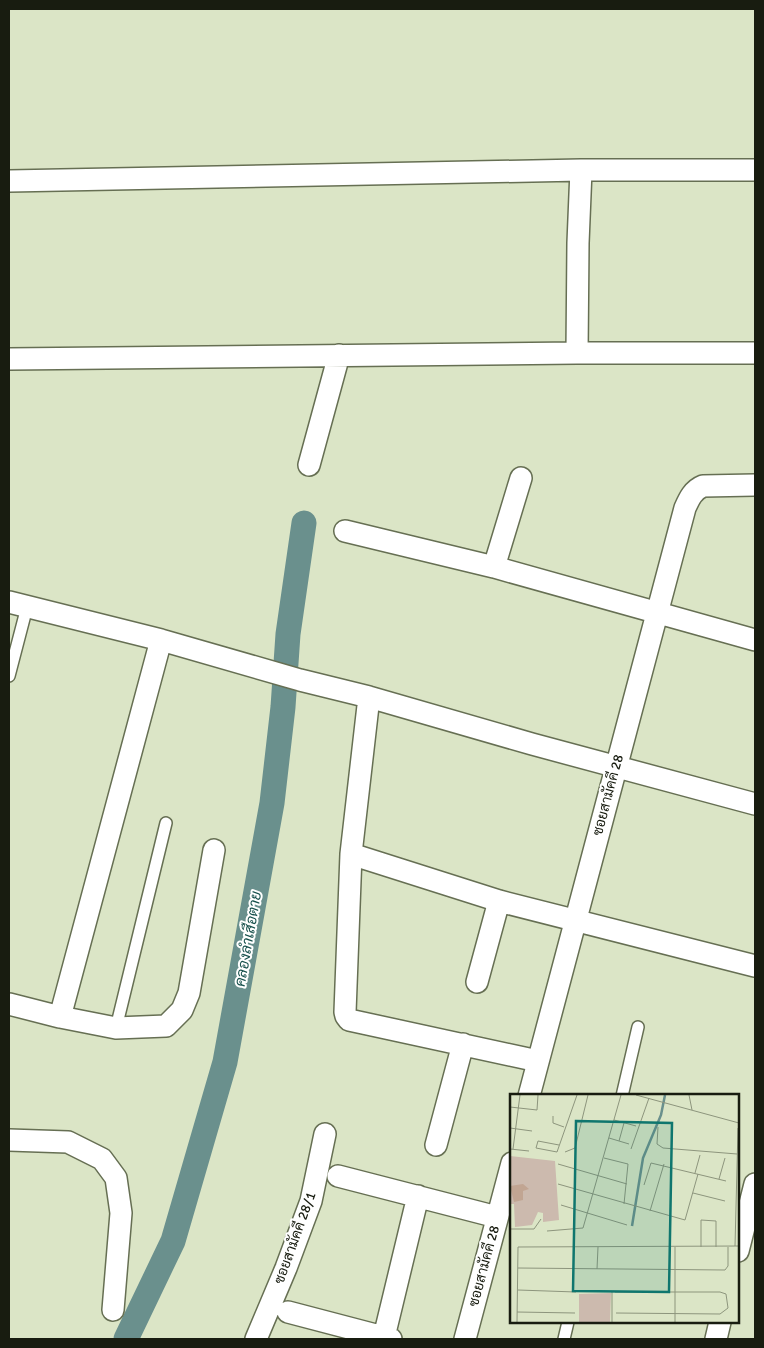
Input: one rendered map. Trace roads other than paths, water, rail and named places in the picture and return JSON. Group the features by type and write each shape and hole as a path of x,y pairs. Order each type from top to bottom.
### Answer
{"street":[{"path":"9,180 581,170 755,170"},
{"path":"577,353 581,170"},
{"path":"9,359 755,353"},
{"path":"309,464 339,355"},
{"path":"494,567 521,478"},
{"name":"ซอยสามัคคี 28","path":"530,1094 685,508 691,496 703,486 755,485"},
{"path":"346,531 494,567 755,640"},
{"path":"18,604 161,640 300,680 369,697 532,744 755,804"},
{"path":"60,1018 161,640"},
{"path":"369,697 351,854 346,1016 348,1020 538,1061"},
{"path":"9,1004 60,1018 116,1028 166,1026 182,1010 189,993 214,850"},
{"path":"351,854 498,901 755,966"},
{"path":"477,982 498,901"},
{"path":"436,1145 463,1044"},
{"name":"ซอยสามัคคี 28/1","path":"256,1339 286,1268 311,1200 325,1134"},
{"path":"9,1140 68,1142 102,1159 116,1178 121,1213 113,1310"},
{"name":"ซอยสามัคคี 28","path":"465,1339 510,1170"},
{"path":"338,1176 497,1217"},
{"path":"739,1248 752,1208 755,1184"},
{"path":"288,1312 387,1338 418,1196"},
{"path":"716,1339 720,1323"}],"lane":[{"path":"9,676 18,604"},
{"path":"116,1028 166,822"},
{"path":"622,1094 638,1027"},
{"path":"564,1339 568,1323"}],"waterway":[{"name":"คลองลำเสือตาย","path":"126,1339 173,1241 225,1062 272,803 283,707 288,634 304,523"}]}
